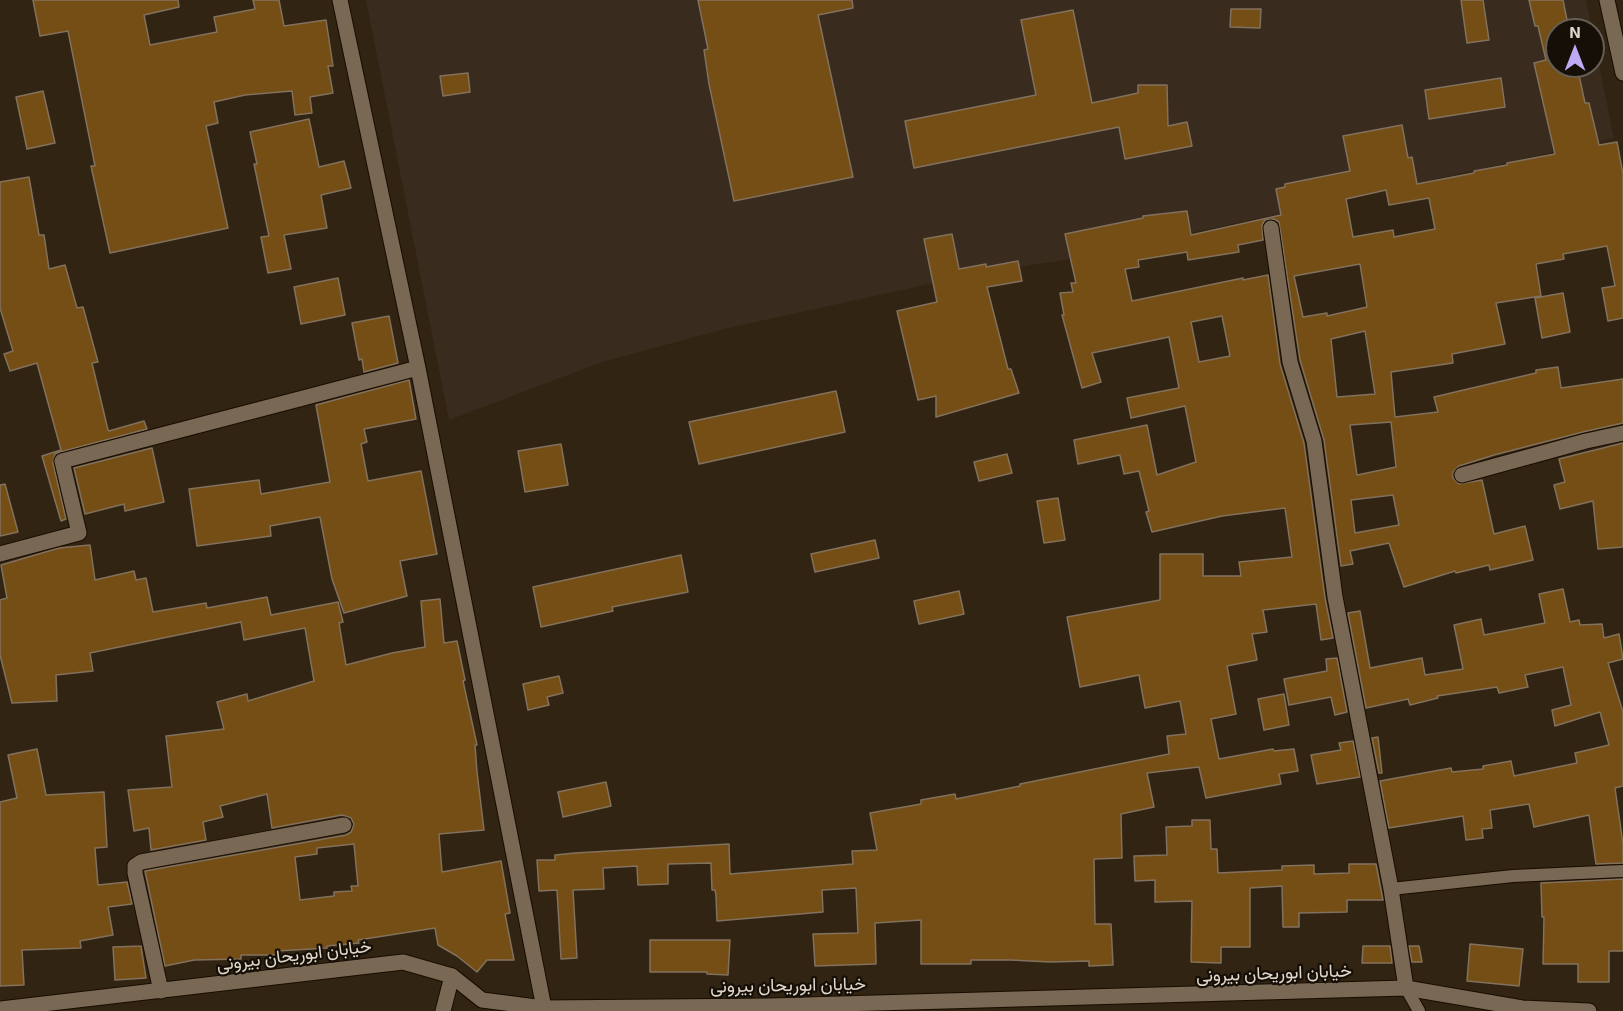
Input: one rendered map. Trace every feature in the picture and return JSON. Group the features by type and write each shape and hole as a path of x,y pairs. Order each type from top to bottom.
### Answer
{"street":[{"path":"340,0 418,368 544,1008"},
{"path":"1607,0 1623,73"},
{"path":"1271,228 1290,362 1314,441 1335,597 1391,889 1406,988"},
{"path":"0,554 79,533 62,461 418,368"},
{"path":"1462,474 1623,433"},
{"path":"162,991 135,866 141,862 344,825"},
{"name":"خیابان ابوریحان بیرونی","path":"0,1010 75,1006 162,991 403,962 452,976 482,1000 544,1008 993,1006 1406,988 1522,1010 1589,1011"},
{"path":"443,1011 452,976"}],"lane":[{"path":"1391,889 1513,876 1623,871"},
{"path":"1406,988 1419,1011"}],"shaded area":[{"path":"366,0 1586,0 1590,18 1545,18 1545,78 1602,78 1614,138 1389,190 1070,259 1019,267 1018,261 965,268 966,276 728,328 602,362 449,420"}],"building":[{"path":"33,0 178,0 179,7 144,15 150,45 217,32 214,17 255,9 253,0 279,0 284,26 326,20 333,66 328,66 333,93 310,97 312,113 295,115 292,91 245,95 214,102 218,123 206,126 228,228 110,253 91,166 95,166 68,31 40,36"},
{"path":"698,0 852,0 853,8 818,15 853,177 734,201 709,84 704,50 708,49"},
{"path":"1461,0 1483,0 1489,40 1467,43"},
{"path":"1529,0 1563,0 1567,18 1545,18 1545,56 1538,26 1535,26"},
{"path":"1231,9 1261,9 1260,28 1230,27"},
{"path":"1073,10 1092,103 1138,93 1138,85 1167,85 1168,126 1187,122 1192,146 1125,159 1119,127 914,168 905,121 1036,95 1021,20"},
{"path":"1545,60 1545,78 1580,78 1585,103 1589,103 1599,145 1617,142 1623,174 1623,318 1608,321 1602,288 1615,286 1607,246 1563,254 1564,259 1536,264 1541,296 1496,303 1505,344 1452,354 1453,363 1391,372 1395,417 1438,412 1434,397 1536,373 1536,370 1558,367 1561,388 1623,379 1623,423 1494,455 1459,466 1453,472 1453,478 1459,484 1482,480 1494,534 1525,526 1533,560 1490,570 1489,565 1456,573 1455,571 1404,587 1389,543 1350,551 1353,564 1341,566 1324,440 1300,360 1279,222 1274,219 1265,220 1262,225 1263,240 1238,245 1239,252 1188,260 1187,252 1138,260 1139,267 1125,269 1132,301 1268,275 1280,364 1304,443 1325,598 1333,638 1321,640 1316,604 1263,610 1267,632 1252,634 1257,660 1227,666 1236,714 1211,719 1219,759 1273,749 1274,751 1294,749 1298,771 1279,774 1281,784 1206,798 1199,767 1147,773 1154,807 1121,814 1122,858 1094,859 1095,924 1111,924 1113,965 1089,966 1089,961 1011,960 971,960 971,964 921,964 921,920 875,923 876,964 815,966 813,934 858,933 856,888 822,890 823,912 717,921 711,863 668,864 668,884 638,885 637,866 603,868 604,889 573,890 577,958 561,959 557,890 539,891 537,860 555,860 555,855 575,853 729,844 730,874 853,864 852,851 877,850 870,813 921,804 921,800 955,794 956,799 1169,754 1167,736 1186,734 1180,701 1145,708 1139,675 1080,687 1067,617 1160,600 1160,554 1203,554 1203,576 1241,576 1239,562 1292,557 1285,508 1222,516 1152,532 1139,471 1124,474 1120,455 1078,464 1074,440 1147,425 1157,475 1196,462 1185,406 1131,418 1127,398 1179,388 1169,337 1092,353 1101,382 1082,388 1062,315 1064,315 1060,293 1073,292 1071,283 1076,283 1065,234 1143,218 1143,216 1187,211 1191,235 1281,215 1276,189 1285,187 1285,184 1350,171 1343,136 1402,125 1408,158 1412,157 1417,184 1555,154 1534,63","holes":["1386,190 1389,205 1429,198 1435,229 1394,237 1393,230 1353,237 1346,199","1360,264 1367,307 1327,316 1327,313 1303,317 1294,276","1222,316 1230,356 1199,362 1191,322","1365,331 1375,394 1337,397 1331,339","1391,422 1396,467 1357,475 1350,425","1393,495 1399,525 1355,533 1351,500"]},
{"path":"468,73 470,92 443,96 440,76"},
{"path":"1501,78 1505,107 1429,119 1425,90"},
{"path":"43,91 55,143 27,149 16,97"},
{"path":"309,119 319,167 344,161 351,188 321,195 327,228 284,235 291,269 268,273 261,237 269,236 254,164 257,164 250,132"},
{"path":"29,177 39,235 44,235 49,269 65,265 77,308 83,307 98,362 92,363 108,430 144,421 147,429 55,454 53,463 66,519 61,521 42,456 61,450 37,363 10,371 4,354 13,351 0,308 0,182"},
{"path":"952,234 959,269 1018,261 1022,281 987,287 1008,369 1011,369 1019,393 936,417 936,396 918,400 897,311 937,302 924,239"},
{"path":"338,278 345,315 301,324 294,287"},
{"path":"1563,293 1570,332 1542,338 1535,298"},
{"path":"389,316 398,363 364,372 362,359 359,360 352,323"},
{"path":"409,380 416,419 364,429 367,442 361,444 368,481 421,471 437,554 400,561 407,596 344,613 332,579 320,517 270,526 271,536 197,546 189,489 259,480 261,494 330,482 316,405"},
{"path":"836,391 845,432 699,464 689,422"},
{"path":"1623,443 1623,547 1598,549 1593,501 1560,509 1554,485 1565,482 1559,459"},
{"path":"561,444 568,485 525,492 518,451"},
{"path":"152,448 164,502 125,511 124,504 85,514 74,468"},
{"path":"1007,454 1012,473 979,481 974,462"},
{"path":"5,484 18,532 0,536 0,485"},
{"path":"1058,498 1065,540 1044,543 1037,501"},
{"path":"875,540 879,558 815,572 811,554"},
{"path":"90,545 95,580 134,571 136,580 146,578 153,612 206,603 207,608 267,597 271,615 338,602 343,622 339,623 346,665 425,647 421,601 440,599 444,643 457,641 465,680 463,681 477,745 475,745 477,772 484,830 439,834 442,872 501,861 510,913 505,914 514,960 487,960 477,972 438,945 435,928 358,940 359,943 327,946 327,948 277,951 277,955 241,955 241,959 194,960 165,966 145,871 346,835 351,832 354,824 351,818 342,815 272,828 267,794 220,806 223,817 203,822 206,840 151,850 149,828 134,831 128,790 172,787 166,736 224,729 217,702 247,694 248,701 314,681 305,628 244,640 241,622 90,653 93,671 56,675 57,701 12,703 0,655 0,600 7,598 1,565 59,548","holes":["354,844 358,886 351,886 352,891 334,892 334,896 300,900 295,857 317,854 317,848"]},
{"path":"681,555 688,592 612,607 613,611 541,627 533,587"},
{"path":"1563,589 1570,622 1579,620 1580,625 1602,624 1604,638 1619,634 1623,659 1608,663 1623,712 1623,786 1615,788 1623,844 1623,863 1596,864 1589,815 1534,827 1529,804 1490,810 1492,828 1482,829 1483,838 1466,840 1463,816 1389,828 1380,781 1451,768 1452,772 1483,769 1483,766 1511,761 1514,776 1577,763 1575,753 1609,745 1600,712 1555,726 1552,710 1571,705 1563,667 1525,675 1528,687 1499,693 1497,687 1437,696 1438,698 1410,705 1408,699 1366,708 1348,613 1360,611 1370,668 1422,658 1425,675 1463,669 1454,625 1481,619 1484,635 1545,623 1539,594"},
{"path":"959,591 964,614 919,624 914,601"},
{"path":"1337,658 1347,712 1335,715 1331,697 1289,705 1284,679 1327,671 1326,659"},
{"path":"559,676 563,693 547,697 549,705 528,710 523,684"},
{"path":"1284,694 1289,725 1264,730 1258,699"},
{"path":"1378,737 1382,773 1379,773 1372,738"},
{"path":"1353,741 1360,777 1317,784 1311,755 1341,750 1339,743"},
{"path":"37,749 46,795 104,792 107,847 95,848 98,885 127,882 132,904 108,907 113,935 80,941 81,948 22,950 24,985 0,986 0,802 17,798 8,755"},
{"path":"606,782 611,806 563,817 558,792"},
{"path":"1192,820 1210,820 1211,849 1217,849 1218,873 1282,870 1282,866 1314,865 1314,874 1349,873 1349,864 1376,864 1383,900 1347,900 1347,912 1299,913 1299,927 1283,927 1282,886 1250,888 1250,947 1221,947 1221,963 1191,962 1192,901 1155,902 1155,880 1135,881 1134,856 1167,855 1166,827 1192,826"},
{"path":"1623,879 1623,951 1609,951 1609,982 1578,982 1578,964 1543,964 1544,917 1542,917 1541,883"},
{"path":"650,940 730,940 728,975 707,974 707,972 650,972"},
{"path":"1470,944 1523,949 1519,986 1467,981"},
{"path":"141,946 146,978 115,980 113,947"},
{"path":"1363,946 1390,946 1392,963 1362,963"},
{"path":"1409,946 1419,946 1422,962 1412,962"}]}
